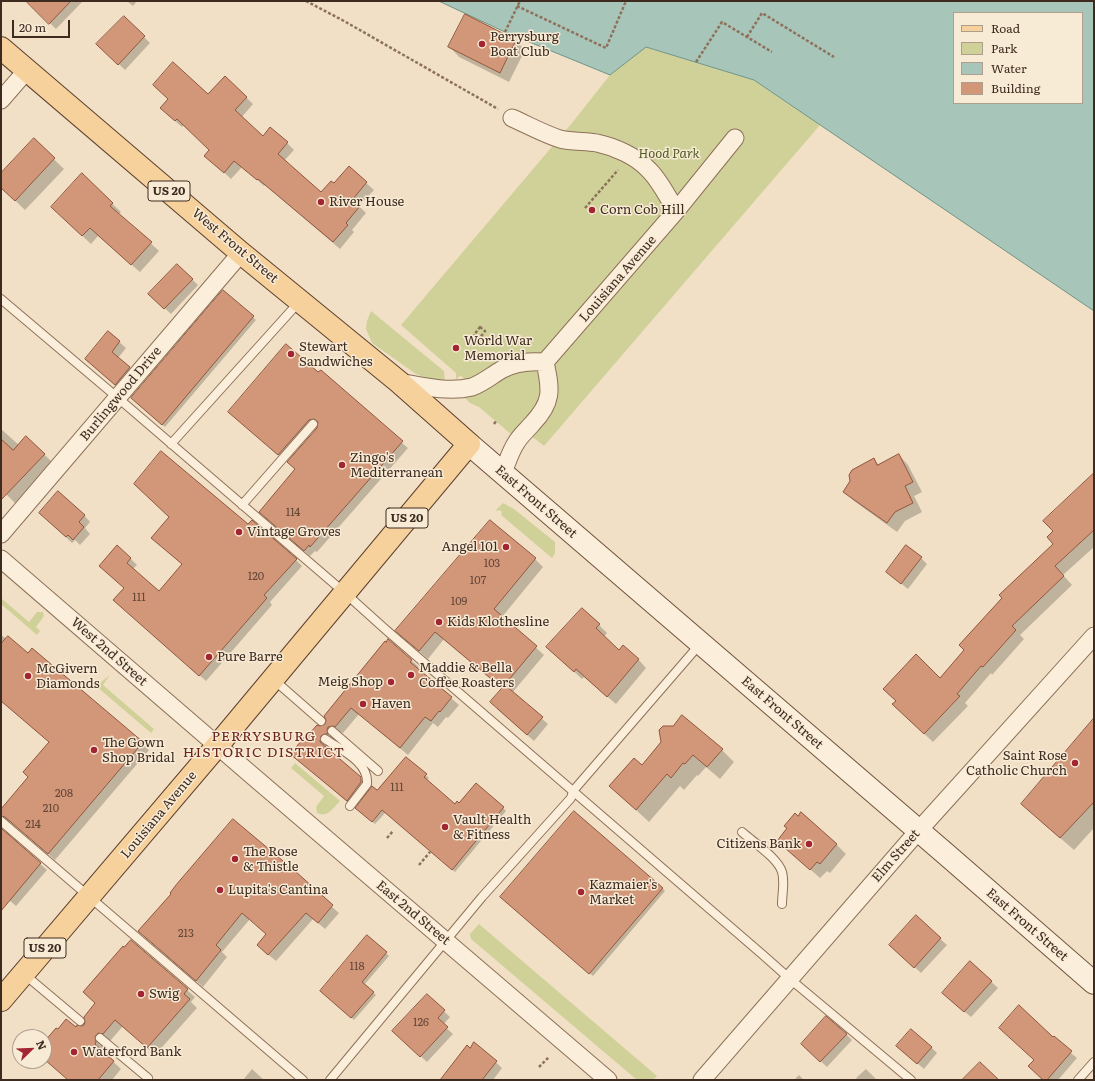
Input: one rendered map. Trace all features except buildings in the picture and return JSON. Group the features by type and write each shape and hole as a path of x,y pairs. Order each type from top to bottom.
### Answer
{"main road":[{"name":"West Front Street","path":"1,48 242,253 398,382 469,444"},
{"name":"East Front Street","path":"469,444 502,474 919,830 1094,983"},
{"name":"Louisiana Avenue","path":"1,1000 217,746 469,444"}],"street":[{"path":"1,100 27,70"},
{"path":"512,118 554,137 563,140 596,143 612,147 637,160 656,178 676,211"},
{"name":"Louisiana Avenue","path":"545,362 676,211 735,138"},
{"name":"Burlingwood Drive","path":"1,534 242,253"},
{"path":"398,382 460,389 485,381 500,371 515,364 528,361 545,362 550,385 549,397 545,408 516,442 502,474"},
{"name":"West 2nd Street","path":"1,558 217,746"},
{"name":"Elm Street","path":"702,1080 919,830 1094,636"},
{"name":"East 2nd Street","path":"217,746 608,1080"}],"lane":[{"path":"1,299 345,593 790,979 911,1080"},
{"path":"171,444 300,301"},
{"path":"242,505 313,424"},
{"path":"330,1080 482,897 571,798 573,791 701,644"},
{"path":"273,679 321,720"},
{"path":"332,731 378,771"},
{"path":"325,739 357,761 366,773 367,784 350,806"},
{"path":"1,821 303,1080"},
{"path":"742,832 771,857 780,868 783,878 782,904"},
{"path":"24,973 80,1021"},
{"path":"100,1038 148,1078"},
{"path":"1078,1080 1094,1062"}],"path":[{"path":"306,1 344,21 512,118"},
{"path":"505,32 520,1"},
{"path":"517,6 606,48 626,1"},
{"path":"747,37 762,13 834,57"},
{"path":"696,62 722,22 772,52"},
{"path":"584,208 618,169"},
{"path":"480,327 485,331 479,339 474,335 480,327"},
{"path":"494,424 497,420"},
{"path":"387,838 394,831"},
{"path":"418,865 430,852"},
{"path":"539,1067 549,1057"}],"green space":[{"name":"Hood Park","path":"645,47 754,80 820,125 544,446 520,427 512,435 479,407 470,403 462,395 478,391 461,376 456,380 456,373 401,325 572,123 610,75"},
{"path":"371,311 444,371 445,384 416,374 372,343 366,329"},
{"path":"503,503 514,509 555,542 555,553 552,558 501,515 502,512 496,510"},
{"path":"1,598 29,622 37,612 43,612 44,616 36,627 40,631 37,635 1,604"},
{"path":"110,675 103,685 154,729 151,733 96,686"},
{"path":"295,763 340,801 330,812 324,814 317,813 316,807 324,796 291,768"},
{"path":"479,924 657,1076 653,1080 637,1080 471,939 470,934"}],"water":[{"path":"439,1 1094,1 1094,311 754,80 646,47 610,75 505,32"}],"place":[{"name":"Perrysburg Boat Club","path":"482,44"},
{"name":"River House","path":"321,202"},
{"name":"Corn Cob Hill","path":"592,210"},
{"name":"World War Memorial","path":"456,348"},
{"name":"Stewart Sandwiches","path":"291,354"},
{"name":"Zingo's Mediterranean","path":"342,465"},
{"name":"Vintage Groves","path":"239,532"},
{"name":"Angel 101","path":"506,547"},
{"name":"Kids Klothesline","path":"439,622"},
{"name":"Pure Barre","path":"209,657"},
{"name":"Maddie & Bella Coffee Roasters","path":"411,675"},
{"name":"McGivern Diamonds","path":"28,676"},
{"name":"Meig Shop","path":"391,682"},
{"name":"Haven","path":"363,704"},
{"name":"The Gown Shop Bridal","path":"94,750"},
{"name":"Saint Rose Catholic Church","path":"1075,763"},
{"name":"Vault Health & Fitness","path":"445,827"},
{"name":"Citizens Bank","path":"809,844"},
{"name":"The Rose & Thistle","path":"235,859"},
{"name":"Lupita's Cantina","path":"220,890"},
{"name":"Kazmaier's Market","path":"581,892"},
{"name":"Swig","path":"141,994"},
{"name":"Waterford Bank","path":"74,1052"}],"district":[{"name":"PERRYSBURG HISTORIC DISTRICT","path":"264,746"}]}
